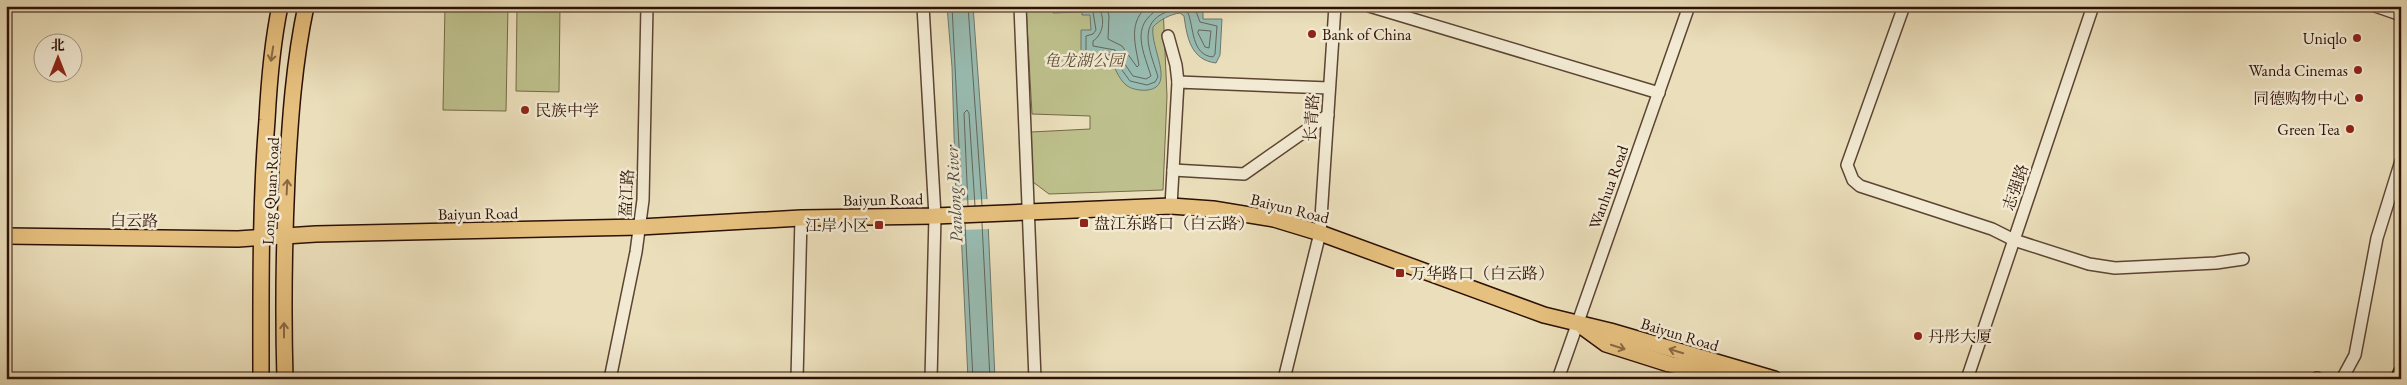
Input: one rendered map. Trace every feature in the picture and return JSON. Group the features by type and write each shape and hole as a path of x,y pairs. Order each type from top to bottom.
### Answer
{"main road":[{"name":"Long Quan Road","path":"261,379 261,238 270,67 280,6"},
{"name":"Long Quan Road","path":"285,379 284,236 290,118 300,33 306,6"},
{"name":"Baiyun Road","path":"261,238 640,227 801,218 935,216 1171,206 1212,209 1274,219 1320,233 1544,315 1774,379"},
{"name":"白云路","path":"6,236 261,238"},
{"name":"Baiyun Road","path":"1576,323 1606,344 1669,364 1735,379"},
{"path":"2399,379 2401,372"}],"street":[{"name":"盈江路","path":"610,379 640,227 643,200 647,6"},
{"path":"923,6 935,216 931,379"},
{"path":"1020,6 1030,212 1035,379"},
{"name":"长青路","path":"1284,379 1320,233 1335,6"},
{"path":"1369,6 1659,93"},
{"name":"Wanhua Road","path":"1558,379 1576,323 1689,6"},
{"path":"1904,6 1847,165 1853,180 1860,186 1992,229 2014,240 2090,264 2115,268 2216,263 2243,259"},
{"name":"志强路","path":"1967,379 2093,6"},
{"path":"2375,6 2401,15"},
{"path":"1168,36 1176,65 1178,82 1171,206"},
{"path":"1178,82 1329,88"},
{"path":"1173,170 1244,174 1328,115"},
{"path":"2342,379 2355,355 2377,238 2401,161"},
{"path":"797,379 801,218"}],"green space":[{"path":"445,6 508,6 506,111 443,110"},
{"path":"517,6 560,6 559,92 516,91"},
{"name":"龟龙湖公园","path":"1026,6 1163,6 1167,96 1163,190 1049,194 1033,182 1031,132 1090,129 1090,116 1032,114"}],"water":[{"path":"947,6 973,6 987,199 995,379 968,379 961,230 956,201 952,67"},
{"path":"1053,6 1198,6 1203,13 1203,19 1222,19 1220,55 1216,63 1201,57 1196,53 1189,40 1184,16 1180,13 1169,16 1153,27 1153,36 1160,65 1160,81 1156,87 1148,90 1133,89 1123,82 1109,59 1081,59 1081,30 1091,30 1090,15 1082,15 1082,12 1053,13"}],"pier":[{"path":"989,199 989,229 959,230 953,201"}],"place":[{"name":"Bank of China","path":"1312,34"},
{"name":"Uniqlo","path":"2357,38"},
{"name":"Wanda Cinemas","path":"2358,70"},
{"name":"同德购物中心","path":"2359,98"},
{"name":"民族中学","path":"525,110"},
{"name":"Green Tea","path":"2350,129"},
{"name":"盘江东路口（白云路）","path":"1084,223"},
{"name":"江岸小区","path":"879,225"},
{"name":"万华路口（白云路）","path":"1400,273"},
{"name":"丹彤大厦","path":"1918,336"}],"water label":[{"name":"Panlong River","path":"954,194"}]}
